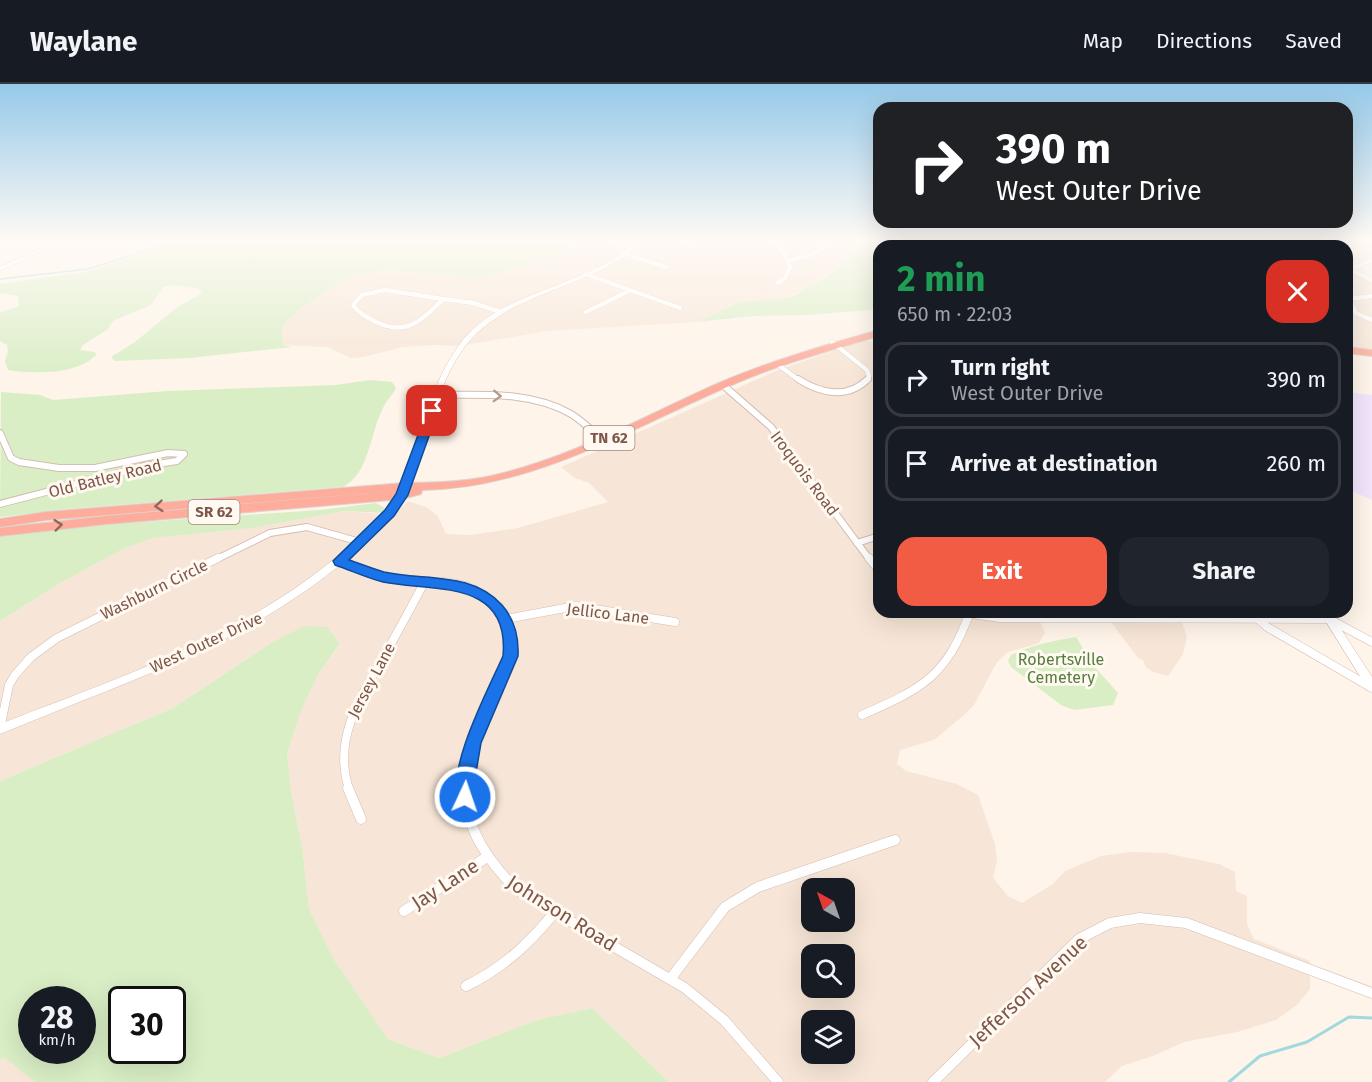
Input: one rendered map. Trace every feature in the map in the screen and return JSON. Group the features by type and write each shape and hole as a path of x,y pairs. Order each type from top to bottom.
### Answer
{"highway":[{"name":"TN 62","path":"427,488 467,484 550,464 723,385 873,330"},
{"name":"TN 62","path":"834,344 873,334"},
{"path":"1353,353 1372,355"},
{"name":"SR 62","path":"0,532 427,488"},
{"name":"SR 62","path":"0,523 46,516 404,491"}],"street":[{"name":"West Outer Drive","path":"0,729 220,639 284,603 339,561 389,513 404,491 438,395 454,357 463,344 501,312 528,297 554,287"},
{"path":"618,287 680,308"},
{"path":"443,299 415,324 396,329 388,328 362,314 353,305 357,298 376,291 443,299 473,303 501,312"},
{"path":"586,312 629,291"},
{"path":"1353,298 1372,296"},
{"path":"1353,308 1356,314 1372,320"},
{"path":"780,363 815,390 829,394 842,393 859,387 867,381 869,376 861,364 834,344"},
{"name":"Iroquois Road","path":"723,385 776,433 873,563"},
{"path":"438,395 522,398 556,407 573,416 604,441"},
{"name":"Old Batley Road","path":"0,432 11,458 19,462 59,468 95,468 168,453 184,454 177,461 134,468 0,504"},
{"name":"Washburn Circle","path":"0,729 3,699 15,673 31,656 57,638 270,532 307,527 360,542"},
{"path":"857,543 873,538"},
{"path":"339,561 383,577 456,584 477,591 493,602 506,618"},
{"name":"Jersey Lane","path":"361,819 348,789 343,770 342,755 348,724 361,695 426,581"},
{"name":"Jellico Lane","path":"506,618 576,606 675,622"},
{"name":"Johnson Road","path":"506,618 512,642 510,656 473,743 465,784 469,822 487,857 499,873 517,890 671,978 716,1013 778,1082"},
{"path":"862,715 889,703 942,668 957,644 967,618"},
{"path":"1011,618 1257,618 1267,627 1372,687"},
{"path":"1329,618 1372,687"},
{"path":"1332,618 1372,642"},
{"path":"671,978 713,920 737,899 758,887 895,840"},
{"name":"Jay Lane","path":"404,911 487,857"},
{"path":"466,986 508,963 530,944 555,912"},
{"name":"Jefferson Avenue","path":"933,1082 1079,939 1110,923 1140,918 1186,923 1372,993"}],"shaded area":[{"path":"335,287 811,287 781,299 740,302 697,322 547,331 459,346 403,347 351,358 327,347 283,345 282,326 300,309"},
{"path":"1353,287 1372,287 1372,351 1353,349"},
{"path":"873,341 873,618 1039,618 1045,633 1039,643 1008,652 997,662 974,705 934,740 900,750 897,764 906,771 957,784 978,795 995,844 997,860 993,878 1008,896 1022,903 1053,884 1065,871 1101,856 1131,852 1165,853 1219,864 1235,872 1236,891 1247,896 1247,924 1254,939 1310,961 1310,989 1297,1005 1276,1020 1237,1032 1184,1042 1153,1056 1122,1066 1105,1082 669,1082 592,1008 537,1020 439,1058 388,1039 333,958 309,909 303,853 291,791 287,753 301,711 319,673 340,645 271,643 173,708 0,781 0,621 62,582 123,549 153,538 253,528 345,511 394,515 408,501 426,507 438,516 446,534 471,535 518,528 608,502 589,483 575,478 561,467 778,370 859,342"},
{"path":"1353,393 1372,395 1372,500 1353,492"},
{"path":"1108,618 1180,618 1187,637 1183,654 1168,676 1153,672 1146,667 1143,660 1138,658"},
{"path":"5,1058 35,1082 0,1082 0,1060"}],"green space":[{"path":"0,287 166,287 151,305 113,321 108,329 83,345 80,350 97,354 89,361 67,369 43,372 8,370 5,361 8,352 7,345 0,341 0,313 19,306 18,296 0,293"},
{"path":"184,287 335,287 300,309 282,326 283,345 292,347 189,358 115,361 111,357 135,342 176,308 202,293 199,289"},
{"path":"810,287 873,287 873,310 808,315 752,316 697,322 740,302 781,299 795,295"},
{"path":"370,380 392,382 396,388 384,405 359,472 343,487 68,509 0,517 1,392 40,395 53,400 168,391 336,385"},
{"path":"376,503 386,509 385,513 345,511 253,528 153,538 123,549 62,582 0,621 0,536 99,525 320,510"},
{"path":"304,626 327,627 340,644 319,673 301,711 287,753 291,791 303,853 309,909 333,958 388,1039 439,1058 537,1020 592,1008 669,1082 35,1082 5,1058 0,1060 0,781 173,708 271,643"},
{"name":"Robertsville Cemetery","path":"1076,637 1093,665 1118,693 1113,705 1074,710 1061,705 1011,667 1008,661 1011,655 1027,649"}],"waterway":[{"path":"1229,1082 1260,1056 1307,1042 1349,1017 1372,1018"}],"route":[{"path":"432,411 402,495 389,513 339,561 383,577 466,586 487,597 506,618 512,642 510,656 506,672 473,743 468,759 465,797"}]}
